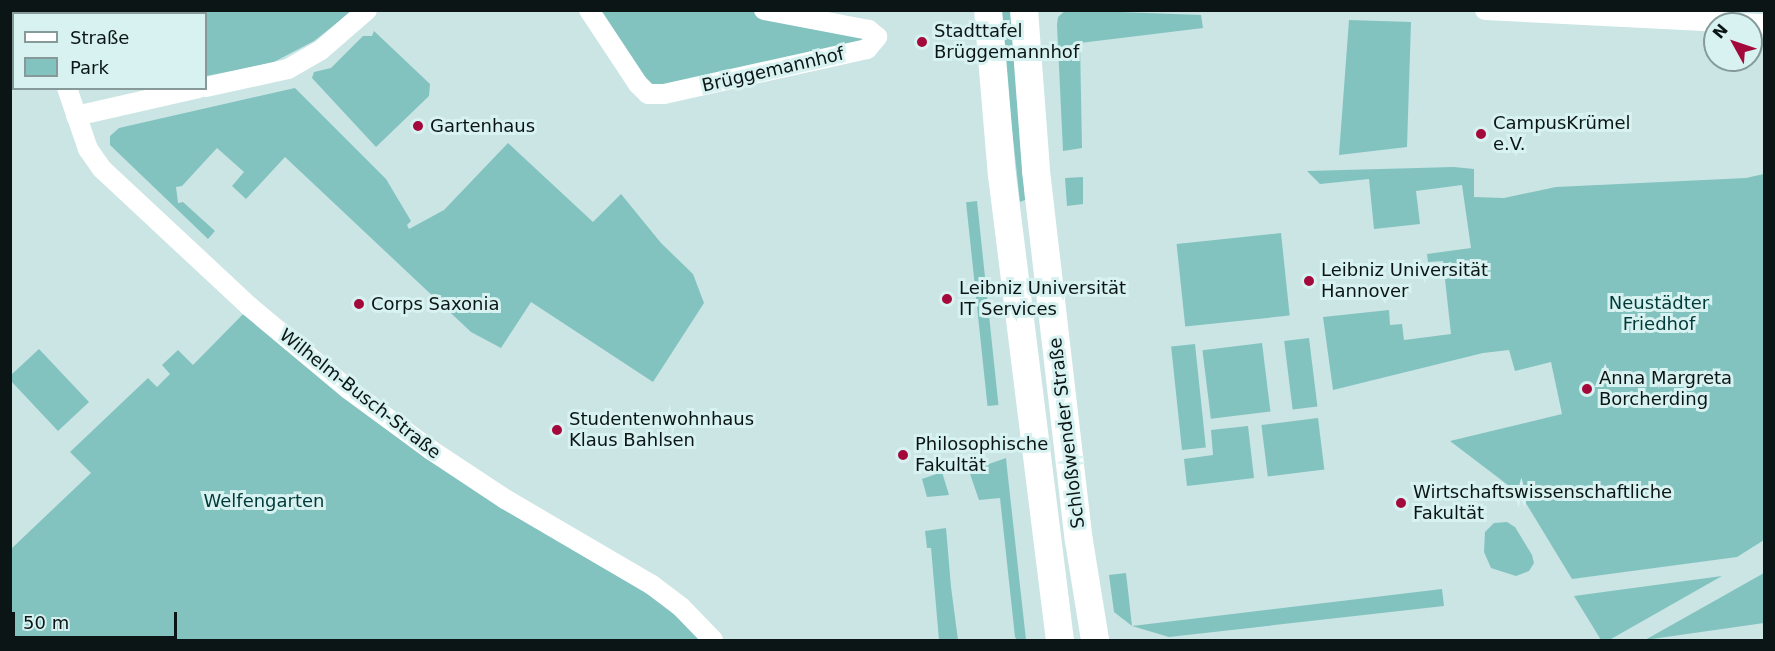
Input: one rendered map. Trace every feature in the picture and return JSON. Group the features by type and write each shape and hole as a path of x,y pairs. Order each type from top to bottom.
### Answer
{"main road":[{"name":"Schloßwender Straße","path":"988,10 1003,187 1060,640"},
{"name":"Schloßwender Straße","path":"1024,10 1035,171 1079,541 1095,640"}],"street":[{"path":"207,87 288,69 321,50 367,10"},
{"name":"Brüggemannhof","path":"589,10 638,84 648,94 664,94 867,49 877,38 869,30 764,10"},
{"path":"1485,10 1764,24"},
{"name":"Wilhelm-Busch-Straße","path":"68,90 88,149 102,169 213,274 285,337 348,389 466,474 652,585 681,607 713,640"},
{"path":"76,116 190,90"}],"green space":[{"path":"1066,10 1201,15 1203,28 1080,43 1082,148 1063,151 1057,25 1058,17"},
{"path":"352,11 314,41 272,63 207,76 207,12 144,12"},
{"path":"589,11 764,11 877,37 648,94"},
{"path":"999,11 1013,11 1025,200 1020,202"},
{"path":"1349,20 1411,22 1407,147 1339,155"},
{"path":"374,31 430,84 429,96 376,147 312,78 314,72 331,68 363,36 372,36"},
{"path":"295,88 386,179 411,221 407,225 409,229 444,210 508,143 593,222 621,194 661,243 693,274 704,303 653,382 531,302 501,348 471,332 285,157 246,199 232,186 244,172 217,148 182,186 176,187 178,203 183,202 215,231 208,239 110,145 110,136 119,128"},
{"name":"Neustädter Friedhof","path":"1454,167 1474,169 1474,197 1504,198 1556,187 1746,178 1764,174 1764,540 1737,557 1572,579 1521,495 1450,441 1562,414 1551,362 1515,371 1509,350 1483,353 1333,390 1323,317 1389,310 1390,325 1402,324 1404,340 1451,334 1443,261 1428,262 1427,254 1471,248 1462,185 1416,191 1420,224 1374,229 1369,179 1320,184 1307,171"},
{"path":"1083,177 1083,204 1067,206 1065,178"},
{"path":"977,201 998,405 987,406 966,202"},
{"path":"1281,233 1290,316 1185,327 1177,244"},
{"name":"Welfengarten","path":"250,307 285,337 567,534 713,640 11,640 11,549 91,473 70,452 148,378 157,387 170,374 162,365 178,350 193,365"},
{"path":"1309,338 1317,406 1293,410 1284,341"},
{"path":"1262,343 1270,411 1211,419 1202,350"},
{"path":"1195,344 1206,447 1182,450 1171,347"},
{"path":"39,349 89,402 58,431 11,381 11,375"},
{"path":"1318,418 1324,470 1268,477 1261,425"},
{"path":"1248,426 1254,478 1187,486 1184,459 1213,455 1211,430"},
{"path":"1006,458 1026,640 1017,640 1015,637 1000,498 979,500 969,471"},
{"path":"942,472 949,495 927,497 922,479"},
{"path":"1507,522 1515,527 1532,555 1534,563 1529,571 1516,576 1491,568 1484,552 1485,532 1494,523"},
{"path":"946,528 958,640 939,640 931,548 927,548 925,531"},
{"path":"1126,573 1132,626 1114,612 1109,575"},
{"path":"1764,573 1764,623 1645,640"},
{"path":"1722,576 1611,639 1601,640 1574,596"},
{"path":"1442,589 1444,606 1169,637 1132,626"}],"place":[{"name":"Stadttafel Brüggemannhof","path":"922,42"},
{"name":"Gartenhaus","path":"418,126"},
{"name":"CampusKrümel e.V.","path":"1481,134"},
{"name":"Leibniz Universität Hannover","path":"1309,281"},
{"name":"Leibniz Universität IT Services","path":"947,299"},
{"name":"Corps Saxonia","path":"359,304"},
{"name":"Anna Margreta Borcherding","path":"1587,389"},
{"name":"Studentenwohnhaus Klaus Bahlsen","path":"557,430"},
{"name":"Philosophische Fakultät","path":"903,455"},
{"name":"Wirtschaftswissenschaftliche Fakultät","path":"1401,503"}]}
